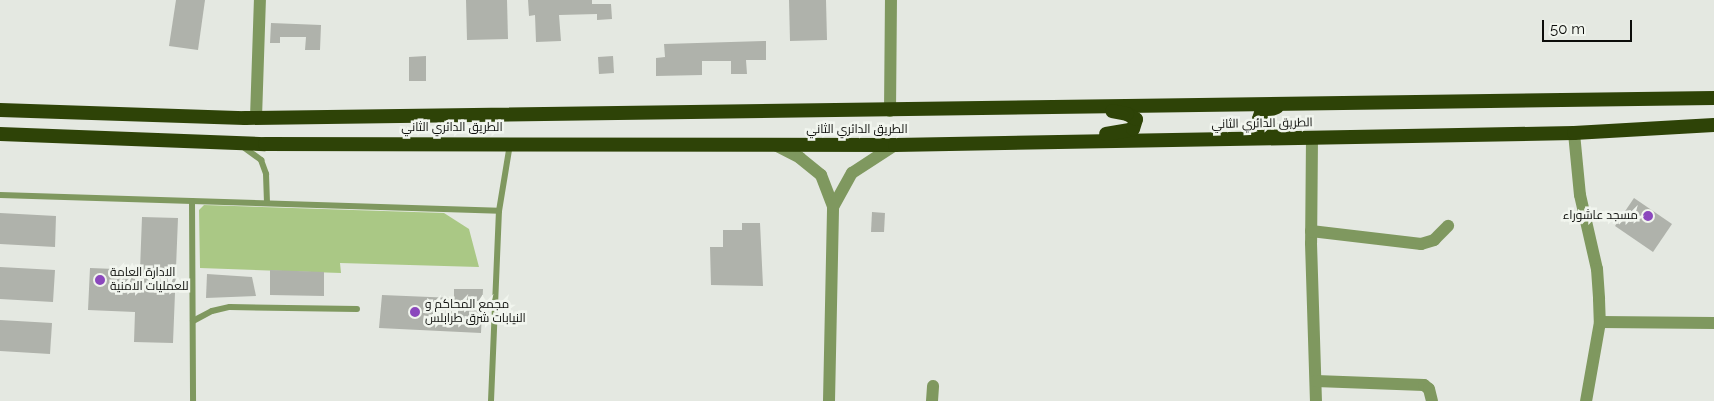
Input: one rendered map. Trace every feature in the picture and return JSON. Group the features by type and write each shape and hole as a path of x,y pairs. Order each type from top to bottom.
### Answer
{"highway":[{"name":"الطريق الدائري الثاني","path":"0,110 256,118 890,111 1081,106 1714,98"},
{"path":"1297,103 1271,108 1261,113 1259,119 1262,126 1312,138"},
{"path":"896,145 967,139 1117,133 1133,128 1136,119 1127,114 1081,106"},
{"name":"الطريق الدائري الثاني","path":"0,134 236,142 896,145 1574,133 1714,126"}],"street":[{"path":"256,118 260,0"},
{"path":"890,111 891,0"},
{"path":"1574,133 1580,195 1597,269 1600,322 1586,401"},
{"path":"1312,138 1311,231 1316,401"},
{"path":"775,145 800,158 822,175 833,207 829,401"},
{"path":"833,207 852,173 896,145"},
{"path":"1311,231 1421,244 1434,240 1448,226"},
{"path":"1600,322 1714,322"},
{"path":"1316,381 1424,385 1429,389 1432,401"},
{"path":"932,401 933,386"}],"lane":[{"path":"236,142 261,160 266,174 267,204"},
{"path":"492,401 499,211 510,143"},
{"path":"0,195 499,211"},
{"path":"192,201 193,401"},
{"path":"193,321 212,310 230,307 357,309"}],"green space":[{"path":"204,205 444,213 469,229 479,267 340,263 341,273 200,268 199,210"}],"building":[{"path":"176,0 205,0 198,50 169,46"},
{"path":"466,0 507,0 508,39 467,40"},
{"path":"528,0 592,0 592,4 611,4 612,19 597,20 597,14 559,15 561,41 536,42 535,15 529,16"},
{"path":"789,0 826,0 827,40 790,41"},
{"path":"271,23 321,25 320,50 305,50 306,37 280,37 280,43 270,43"},
{"path":"766,41 766,60 746,60 747,74 731,74 731,61 702,61 702,75 656,76 656,58 665,57 664,44"},
{"path":"426,56 426,81 409,81 409,57"},
{"path":"613,56 614,73 599,74 598,57"},
{"path":"1634,198 1672,224 1653,252 1615,226"},
{"path":"872,212 885,213 884,232 871,232"},
{"path":"0,213 56,216 55,247 0,244"},
{"path":"142,217 178,218 173,343 134,342 135,312 88,310 90,268 140,270"},
{"path":"742,223 760,223 763,286 711,285 710,247 723,247 723,230 742,230"},
{"path":"0,267 55,270 53,302 0,299"},
{"path":"270,270 324,272 324,296 270,295"},
{"path":"207,274 252,277 256,296 206,298"},
{"path":"454,289 483,289 481,333 379,328 382,295 454,298"},
{"path":"0,320 52,323 50,354 0,351"}],"place":[{"name":"مسجد عاشوراء","path":"1648,216"},
{"name":"الادارة العامة للعمليات الامنية","path":"100,280"},
{"name":"مجمع المحاكم و النيابات شرق طرابلس","path":"415,312"}]}
